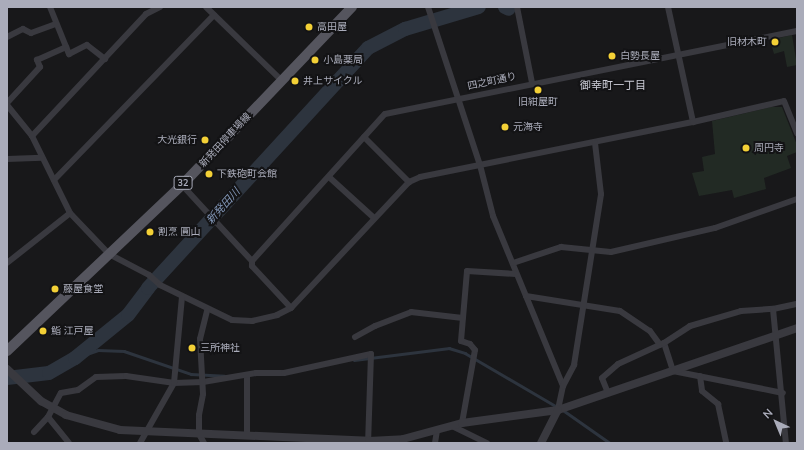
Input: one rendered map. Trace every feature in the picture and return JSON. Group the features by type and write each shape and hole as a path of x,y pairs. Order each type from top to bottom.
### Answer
{"main road":[{"name":"新発田停車場線","path":"7,351 182,184 352,7"}],"street":[{"path":"50,7 69,54 87,45 106,59"},
{"path":"32,136 106,59 146,14 160,7"},
{"path":"206,7 281,80"},
{"path":"668,7 680,56 693,122"},
{"path":"517,9 532,83"},
{"path":"429,10 480,165 493,216 563,386"},
{"path":"54,180 214,15"},
{"path":"7,37 23,29 31,33 56,24"},
{"name":"四之町通り","path":"252,261 385,114 532,83 680,56 797,31"},
{"path":"66,47 37,60 40,67 7,104 10,113 32,136 70,213 109,254 149,276 160,285 208,310 232,320 252,321 277,315 291,308 409,182 420,178 693,122 784,101 797,132"},
{"path":"364,137 409,182"},
{"path":"542,443 558,410 563,386 574,365 585,304 601,194 595,142"},
{"path":"7,159 42,158"},
{"path":"329,177 374,218"},
{"path":"182,184 252,261 252,266 291,308"},
{"path":"513,263 561,247 611,252 715,228 797,199"},
{"path":"7,263 70,213"},
{"path":"7,255 17,255"},
{"path":"462,423 475,350 461,340 467,271 516,274"},
{"path":"140,443 174,383 182,296"},
{"path":"526,296 585,304 620,311 650,331 662,344 673,371"},
{"path":"608,393 602,378 618,364 662,344 690,326 708,319 741,311 773,310 797,304"},
{"path":"204,443 199,434 203,382 200,340 208,310"},
{"path":"773,310 777,333 783,393 786,443"},
{"path":"355,337 375,326 411,312 463,318"},
{"path":"7,369 20,382 52,408 90,423 120,430 368,442 403,439 462,423 558,410 673,371 777,333 797,328"},
{"path":"34,432 48,418 61,393 78,390 96,378 126,376 174,383 203,382 247,375 284,373 372,354 368,442"},
{"path":"673,371 783,393"},
{"path":"247,375 247,436"},
{"path":"700,376 702,391 718,404 726,443"},
{"path":"48,418 69,443"},
{"path":"452,426 487,443"},
{"path":"435,443 437,431"}],"shaded area":[{"path":"792,35 797,65 787,67 784,51 774,54 770,40"},
{"path":"771,107 782,107 797,145 797,152 787,156 791,168 764,178 766,189 734,198 732,190 699,196 692,173 704,171 702,157 715,154 712,121"}],"waterway":[{"name":"新発田川","path":"7,378 49,373 75,358 128,315 148,288 368,48 405,29 479,7"},
{"name":"新発田川","path":"505,7 509,9"},
{"name":"新発田川","path":"509,9 516,8"},
{"path":"354,360 449,348 465,353 559,408"},
{"path":"75,358 98,350 124,351 191,374 224,376"},
{"path":"563,410 610,443"}],"place":[{"name":"高田屋","path":"309,27"},
{"name":"旧材木町","path":"775,42"},
{"name":"白勢長屋","path":"612,56"},
{"name":"小島薬局","path":"315,60"},
{"name":"井上サイクル","path":"295,81"},
{"name":"旧紺屋町","path":"538,90"},
{"name":"元海寺","path":"505,127"},
{"name":"大光銀行","path":"205,140"},
{"name":"周円寺","path":"746,148"},
{"name":"下鉄砲町会館","path":"209,174"},
{"name":"割烹 圓山","path":"150,232"},
{"name":"藤屋食堂","path":"55,289"},
{"name":"鮨 江戸屋","path":"43,331"},
{"name":"三所神社","path":"192,348"}],"district":[{"name":"御幸町一丁目","path":"613,85"}]}
